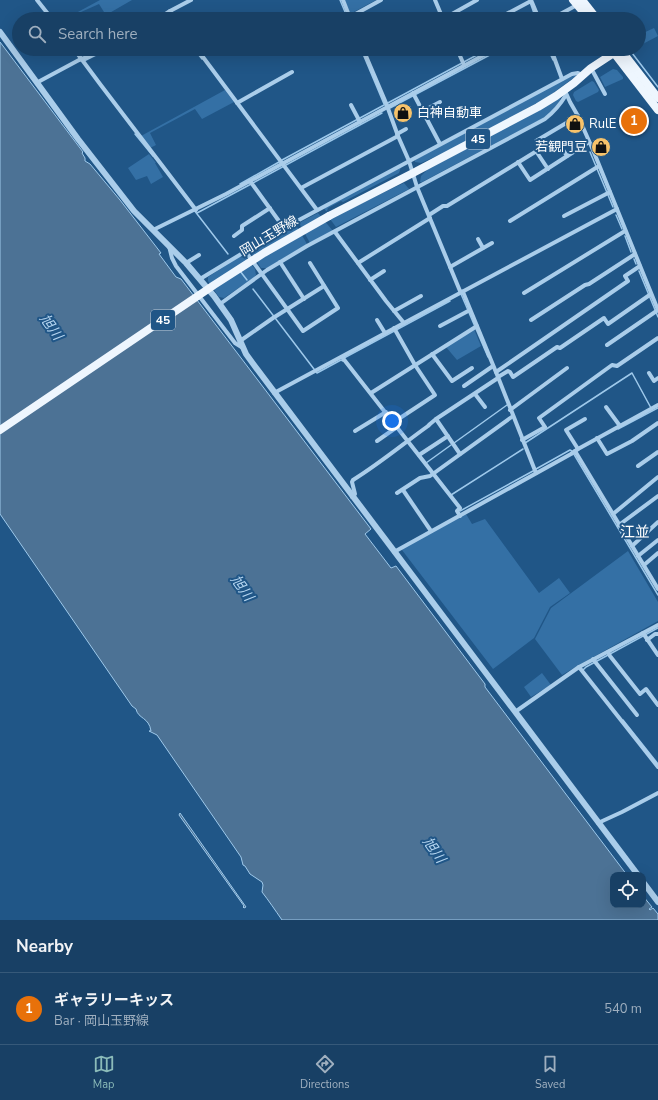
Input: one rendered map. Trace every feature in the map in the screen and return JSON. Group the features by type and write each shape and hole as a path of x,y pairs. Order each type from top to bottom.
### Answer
{"main road":[{"path":"580,1 585,12"},
{"path":"580,1 590,12"},
{"name":"岡山玉野線","path":"0,430 214,284 264,253 329,216 566,92 582,75 608,56"},
{"path":"620,56 658,110"},
{"path":"621,56 658,98"}],"street":[{"path":"37,0 46,12"},
{"path":"170,12 191,0"},
{"path":"343,0 348,12"},
{"path":"360,12 381,0"},
{"path":"435,0 440,12"},
{"path":"456,12 477,0"},
{"path":"510,12 530,1 536,12"},
{"path":"562,12 580,1"},
{"path":"0,32 12,48"},
{"path":"18,56 78,139 134,211 186,263 220,304 231,320 249,359 274,394 636,872"},
{"path":"79,56 195,210"},
{"path":"38,82 90,56"},
{"path":"202,56 317,210"},
{"path":"365,56 409,161 417,187 460,291 463,292 468,310 492,367 496,372 497,378 535,471"},
{"path":"460,56 463,63"},
{"path":"153,230 251,183 282,163 359,120 386,105 414,95 463,63 479,56"},
{"path":"554,56 562,78"},
{"path":"591,68 604,94"},
{"path":"237,103 292,72"},
{"path":"200,279 284,228 562,78 574,73 582,75"},
{"path":"220,304 280,262 307,246 545,119 560,104 566,92"},
{"path":"566,92 589,142 597,167 635,254 657,311 607,345"},
{"path":"414,95 440,144"},
{"path":"423,111 440,102"},
{"path":"560,104 571,105"},
{"path":"351,105 359,120"},
{"path":"358,263 430,217 443,206 447,206 540,149 536,141 578,116"},
{"path":"300,188 397,135 406,128"},
{"path":"558,142 567,156"},
{"path":"518,162 530,180 589,142"},
{"path":"536,151 548,169"},
{"path":"510,221 597,167"},
{"path":"251,183 284,228"},
{"path":"564,216 608,192"},
{"path":"234,236 242,230 242,226 270,208"},
{"path":"274,394 343,358 385,333 395,330 404,323 616,209"},
{"path":"524,293 625,231"},
{"path":"335,232 404,323"},
{"path":"478,239 483,248"},
{"path":"450,267 492,243"},
{"path":"169,246 176,266 235,343 244,349"},
{"path":"246,252 303,331 338,308 310,263"},
{"path":"531,320 635,254"},
{"path":"186,263 199,255"},
{"path":"280,262 304,299"},
{"path":"496,372 628,281 625,276 640,266"},
{"path":"370,280 384,271"},
{"path":"240,341 324,286"},
{"path":"352,497 355,494 352,482 353,480 369,470 436,419 508,371 513,376 557,347 560,348 604,318 608,324 650,295"},
{"path":"394,311 421,296"},
{"path":"440,326 468,310"},
{"path":"377,320 385,333"},
{"path":"371,394 475,326"},
{"path":"377,440 435,395 415,365 395,330"},
{"path":"522,440 545,428 539,418 612,365 617,366 658,338"},
{"path":"432,354 452,381 472,368"},
{"path":"343,358 384,413 419,455 432,475 460,508 457,511 460,516"},
{"path":"464,386 492,367"},
{"path":"510,410 567,368"},
{"path":"649,373 654,381 658,378"},
{"path":"474,394 485,407"},
{"path":"394,552 460,516 535,471 598,439 658,405"},
{"path":"606,407 620,426"},
{"path":"355,432 384,413"},
{"path":"398,493 420,478 432,475 513,416"},
{"path":"585,418 566,430 575,451 658,589"},
{"path":"436,419 460,454"},
{"path":"598,439 607,454 632,441 658,423"},
{"path":"419,455 448,436"},
{"path":"638,466 658,452"},
{"path":"613,514 658,477"},
{"path":"403,490 431,531"},
{"path":"619,525 658,496"},
{"path":"632,546 658,522"},
{"path":"638,556 658,540"},
{"path":"644,565 658,553"},
{"path":"515,712 579,668 655,632 658,625"},
{"path":"645,636 655,632"},
{"path":"645,636 658,655"},
{"path":"609,654 640,694 646,689 658,706"},
{"path":"594,661 637,715"},
{"path":"579,668 658,767"},
{"path":"598,823 658,793"},
{"path":"646,886 658,902"}],"shaded area":[{"path":"100,0 132,0 111,12 104,12 99,4 78,12"},
{"path":"345,0 376,0 354,12 349,12"},
{"path":"654,28 658,36 646,42 646,32"},
{"path":"613,69 617,70 623,79 605,87 600,77"},
{"path":"575,75 576,76 546,98 459,146 421,163 415,162 415,160 543,90"},
{"path":"592,81 599,90 598,92 578,102 576,101 573,95 574,92"},
{"path":"225,90 234,102 202,119 195,109 150,133 156,145 150,148 141,136"},
{"path":"560,98 560,101 551,112 543,118 420,182 421,176 427,170"},
{"path":"149,154 156,163 163,177 151,184 147,176 136,180 128,168"},
{"path":"401,167 399,173 343,202 341,201 328,208 327,211 324,208"},
{"path":"404,183 409,189 336,227 330,219 395,187"},
{"path":"318,213 333,231 310,243 299,223"},
{"path":"296,225 307,244 267,268 261,268 252,254 253,250"},
{"path":"239,257 246,258 255,269 256,275 224,298 219,297 208,281 208,277"},
{"path":"474,329 481,346 457,360 446,347"},
{"path":"466,514 472,524 485,519 539,593 559,578 570,593 550,607 534,638 493,669 402,550 403,548"},
{"path":"628,551 658,602 658,621 562,675 535,639 551,608"},
{"path":"542,673 551,685 531,697 524,687"}],"water":[{"name":"旭川","path":"0,42 83,152 85,161 90,164 120,200 161,253 159,254 176,277 181,279 371,529 365,534 391,568 396,566 625,872 610,872 610,908 646,908 646,900 652,907 649,909 650,910 653,908 658,914 658,920 282,920 262,892 262,882 250,874 243,865 241,857 157,735 149,731 151,731 148,723 132,706 0,514"},
{"path":"180,813 246,907 243,907 244,906 179,815"}],"waterway":[{"path":"340,0 345,12"},
{"path":"530,2 534,12"},
{"path":"84,61 94,56"},
{"path":"364,56 384,104"},
{"path":"282,160 475,56"},
{"path":"390,108 488,56"},
{"path":"551,56 553,60"},
{"path":"634,56 658,87"},
{"path":"197,213 382,113"},
{"path":"135,134 153,156"},
{"path":"590,152 613,207"},
{"path":"240,184 279,162"},
{"path":"194,210 228,254"},
{"path":"616,215 622,229"},
{"path":"625,236 631,252"},
{"path":"634,259 636,264"},
{"path":"240,271 247,280"},
{"path":"639,271 658,317"},
{"path":"253,289 317,373 341,360 343,361"},
{"path":"461,294 488,357"},
{"path":"344,358 450,301"},
{"path":"525,443 632,373 651,408"},
{"path":"454,443 507,405"},
{"path":"618,429 658,408"},
{"path":"426,463 451,445"},
{"path":"451,495 523,449"},
{"path":"536,469 570,450 572,451 658,595"},
{"path":"460,511 533,471"},
{"path":"583,670 658,628"},
{"path":"623,720 658,764"}],"place":[{"name":"白神自動車","path":"403,113"},
{"name":"ギャラリーキッス","path":"634,121"},
{"name":"RulE","path":"575,124"},
{"name":"若観門豆","path":"601,147"}],"district":[{"name":"江並","path":"635,532"}]}
